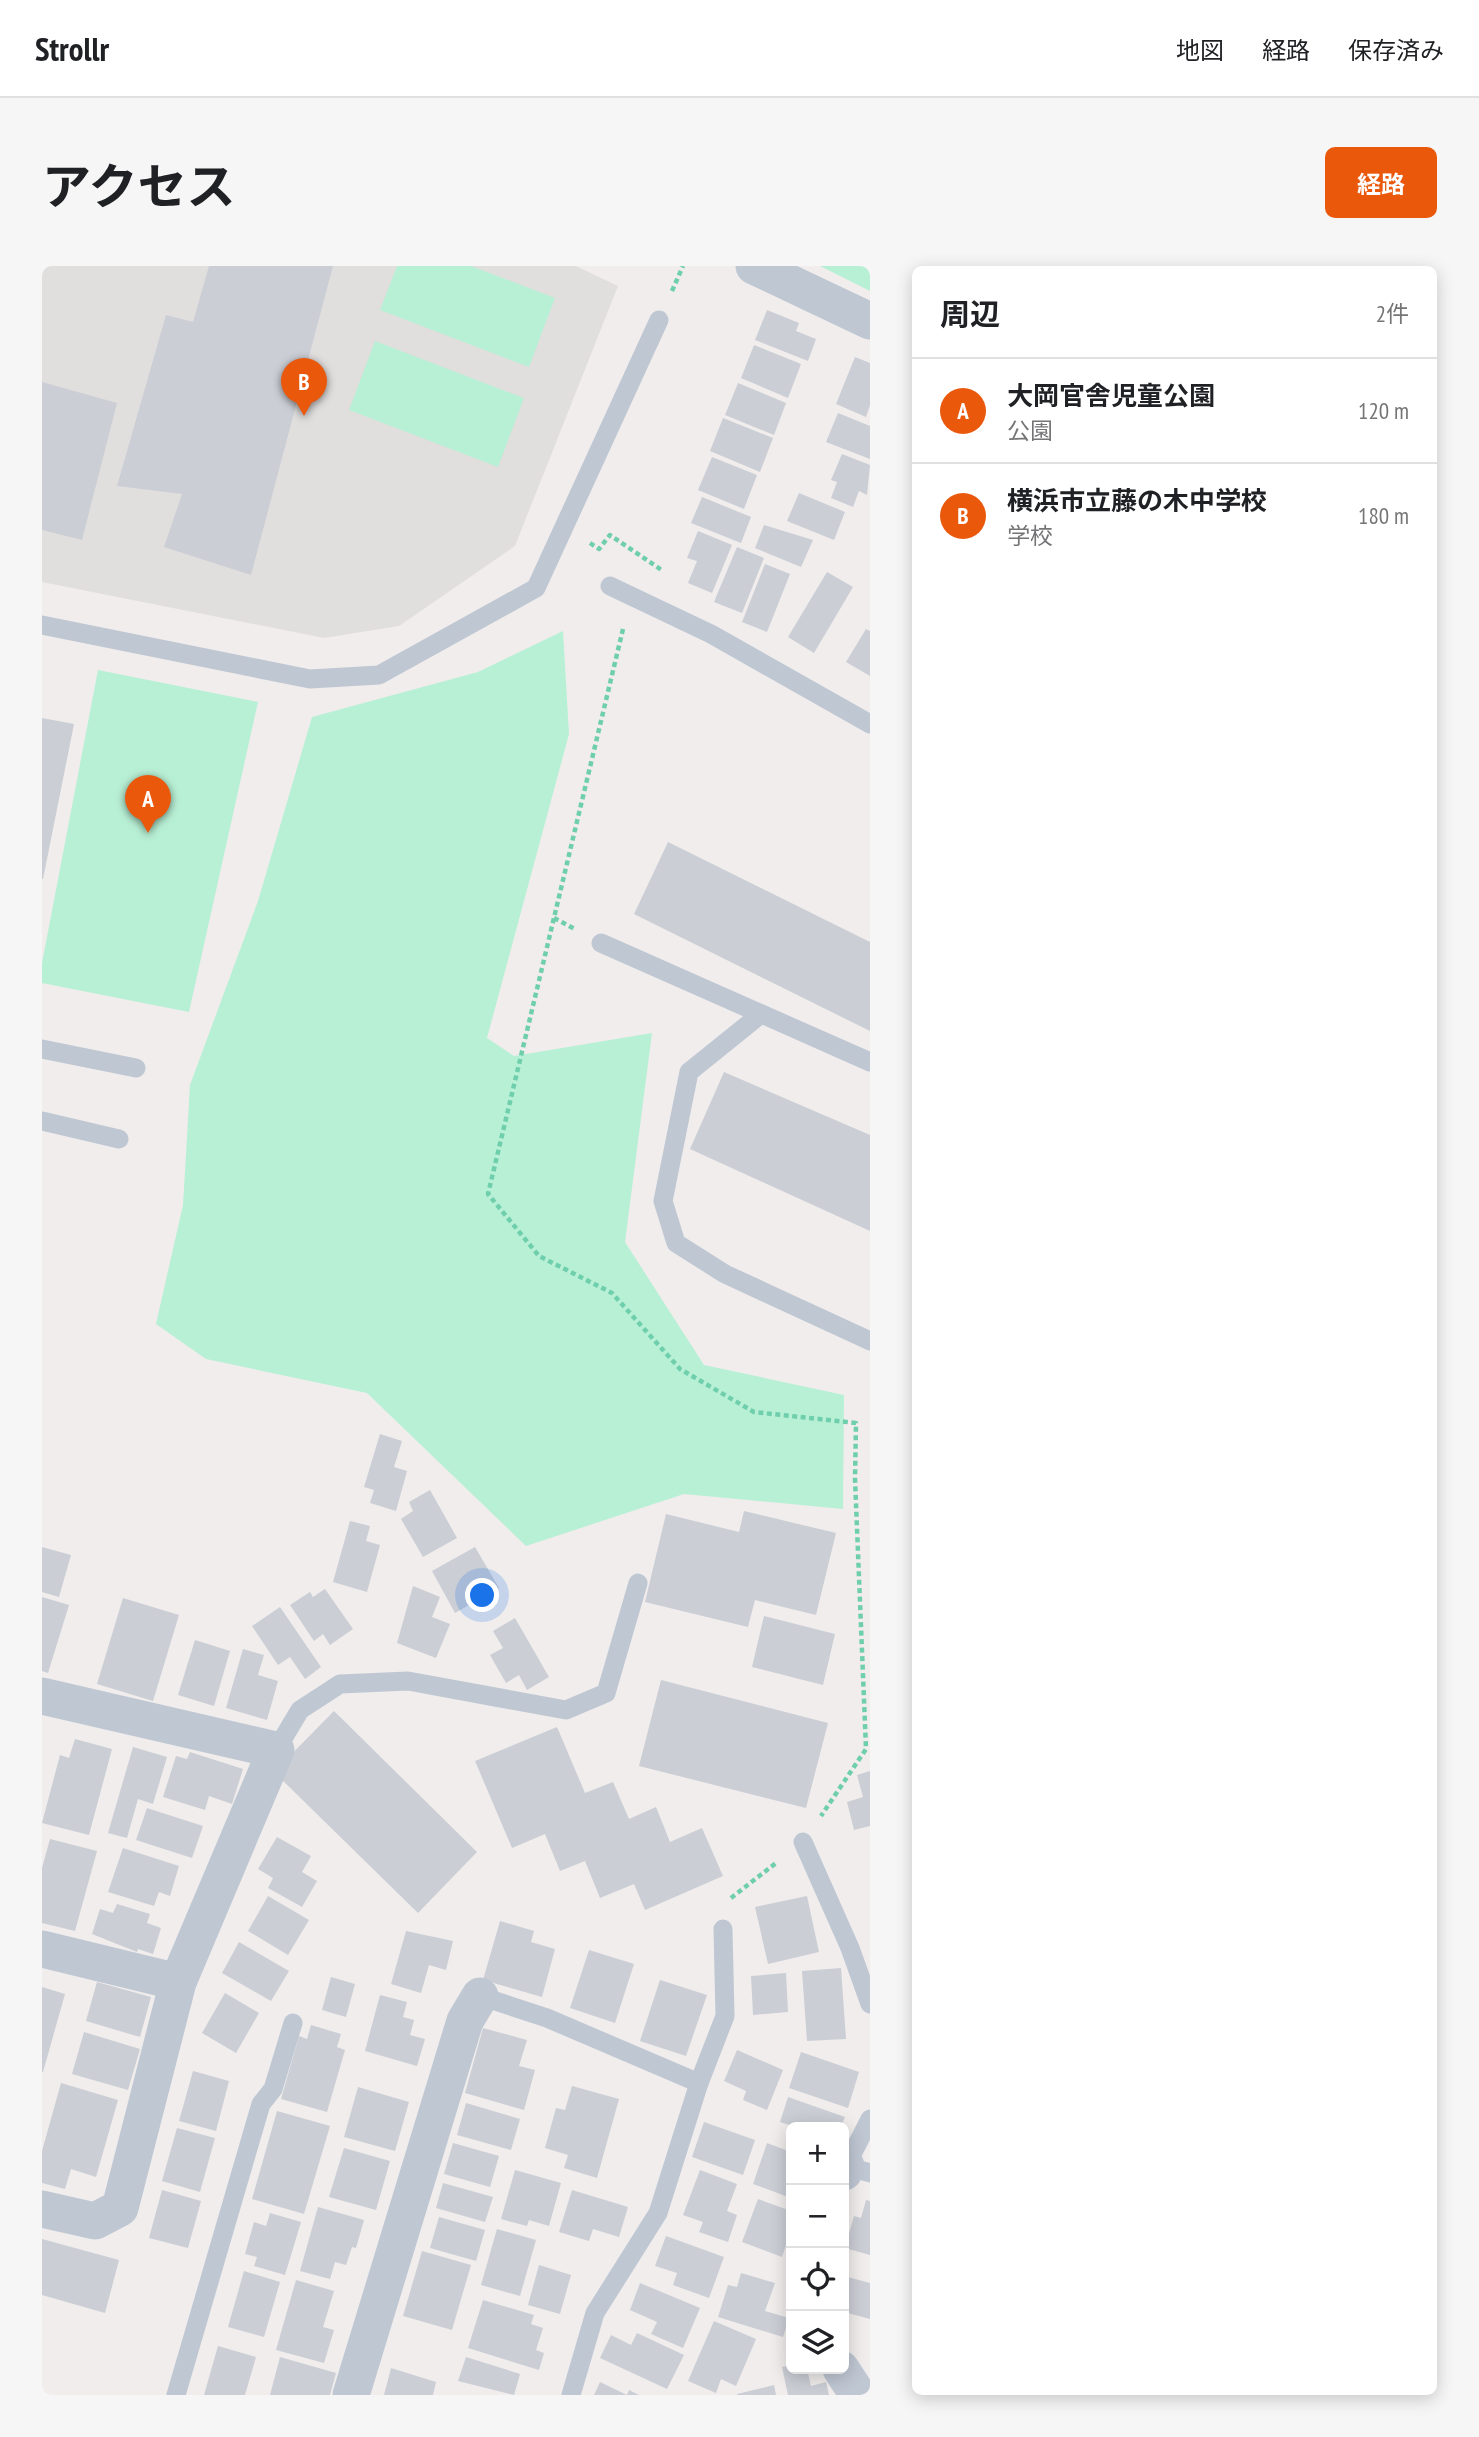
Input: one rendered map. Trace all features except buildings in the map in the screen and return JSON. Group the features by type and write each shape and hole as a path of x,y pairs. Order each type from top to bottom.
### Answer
{"street":[{"path":"754,266 870,321"},
{"path":"42,1696 276,1750 178,1982 120,2208 95,2221 42,2209"},
{"path":"42,1949 178,1982"},
{"path":"351,2395 465,2021 480,1996"},
{"path":"844,2374 858,2395"}],"lane":[{"path":"42,625 310,678 379,675 536,588 659,320"},
{"path":"610,586 634,595 711,634 870,724"},
{"path":"601,943 870,1062"},
{"path":"761,1014 689,1072 663,1201 676,1243 724,1274 870,1341"},
{"path":"42,1049 136,1068"},
{"path":"42,1121 119,1139"},
{"path":"276,1750 300,1710 340,1684 408,1681 566,1710 606,1693 638,1583"},
{"path":"803,1842 850,1948 870,2004"},
{"path":"571,2395 595,2313 658,2213 699,2083 724,2017 723,1929"},
{"path":"480,1996 547,2018 699,2083"},
{"path":"176,2395 261,2104 272,2089 293,2022"},
{"path":"853,2170 870,2119"}],"path":[{"path":"634,595 615,659 488,1194 539,1256 612,1293 680,1369 754,1412 856,1423 855,1479 866,1749 803,1842 720,1906 723,1929"}],"shaded area":[{"path":"42,266 576,266 618,286 515,546 399,626 324,638 42,582"}],"green space":[{"path":"397,266 471,266 555,298 529,367 380,310"},
{"path":"820,266 870,266 870,291"},
{"path":"375,341 524,398 498,467 349,410"},
{"path":"563,631 569,734 487,1038 514,1056 652,1033 625,1242 704,1365 844,1395 843,1509 684,1494 526,1546 367,1393 206,1359 156,1324 183,1205 190,1085 258,901 312,717 478,672"},
{"path":"98,670 258,702 189,1012 42,983 42,963"}],"place":[{"name":"横浜市立藤の木中学校","path":"304,416"},
{"name":"大岡官舎児童公園","path":"148,833"}]}
